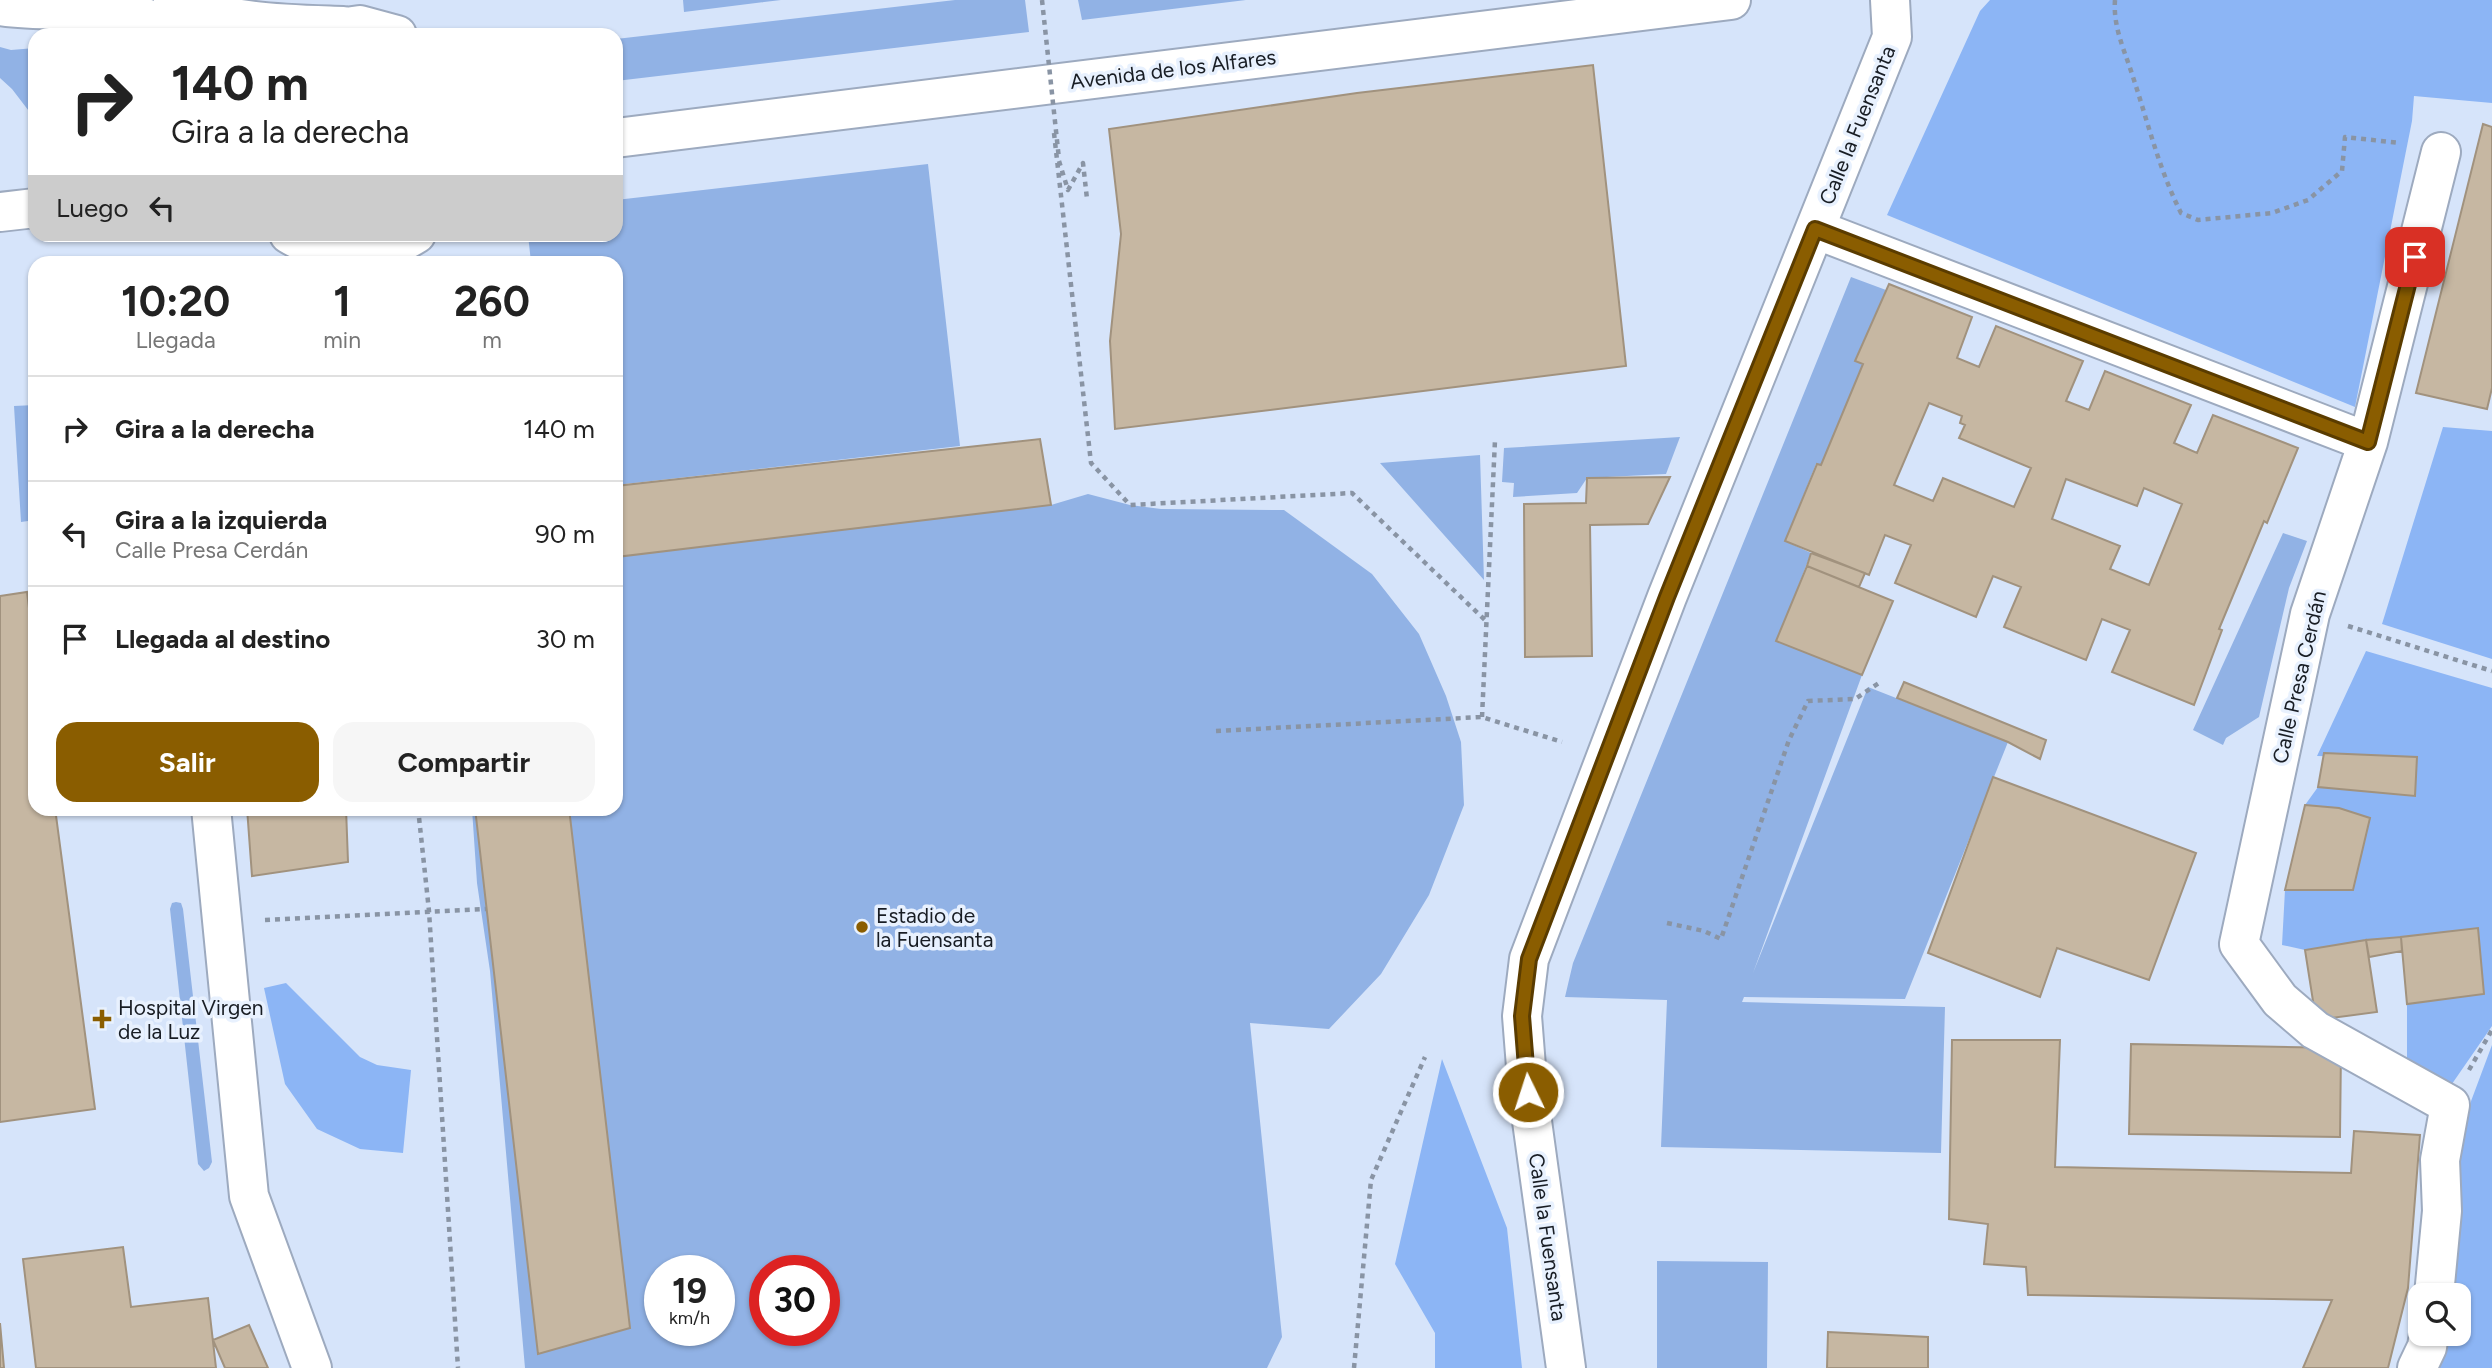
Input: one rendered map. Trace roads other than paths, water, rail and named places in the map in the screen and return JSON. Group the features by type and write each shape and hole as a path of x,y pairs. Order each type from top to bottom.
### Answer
{"street":[{"name":"Avenida de los Alfares","path":"623,137 1731,0"},
{"name":"Calle la Fuensanta","path":"1566,1368 1528,1092 1522,1016 1529,959 1667,597 1892,37 1890,0"},
{"path":"0,6 50,11 134,13 147,6 294,24 376,28"},
{"path":"147,6 173,28"},
{"path":"336,28 344,26"},
{"name":"Calle Presa Cerdán","path":"2435,1283 2442,1211 2440,1160 2450,1105 2315,1030 2280,1000 2239,944 2310,614 2368,442 2441,152"},
{"path":"0,212 28,209"},
{"path":"1815,229 2368,442"},
{"path":"306,242 346,256"},
{"path":"360,256 401,242"},
{"path":"212,816 249,1196 312,1368"},
{"path":"2417,1368 2427,1346"}],"place":[{"name":"Estadio de la Fuensanta","path":"862,927"},
{"name":"Hospital Virgen de la Luz","path":"102,1019"}]}
